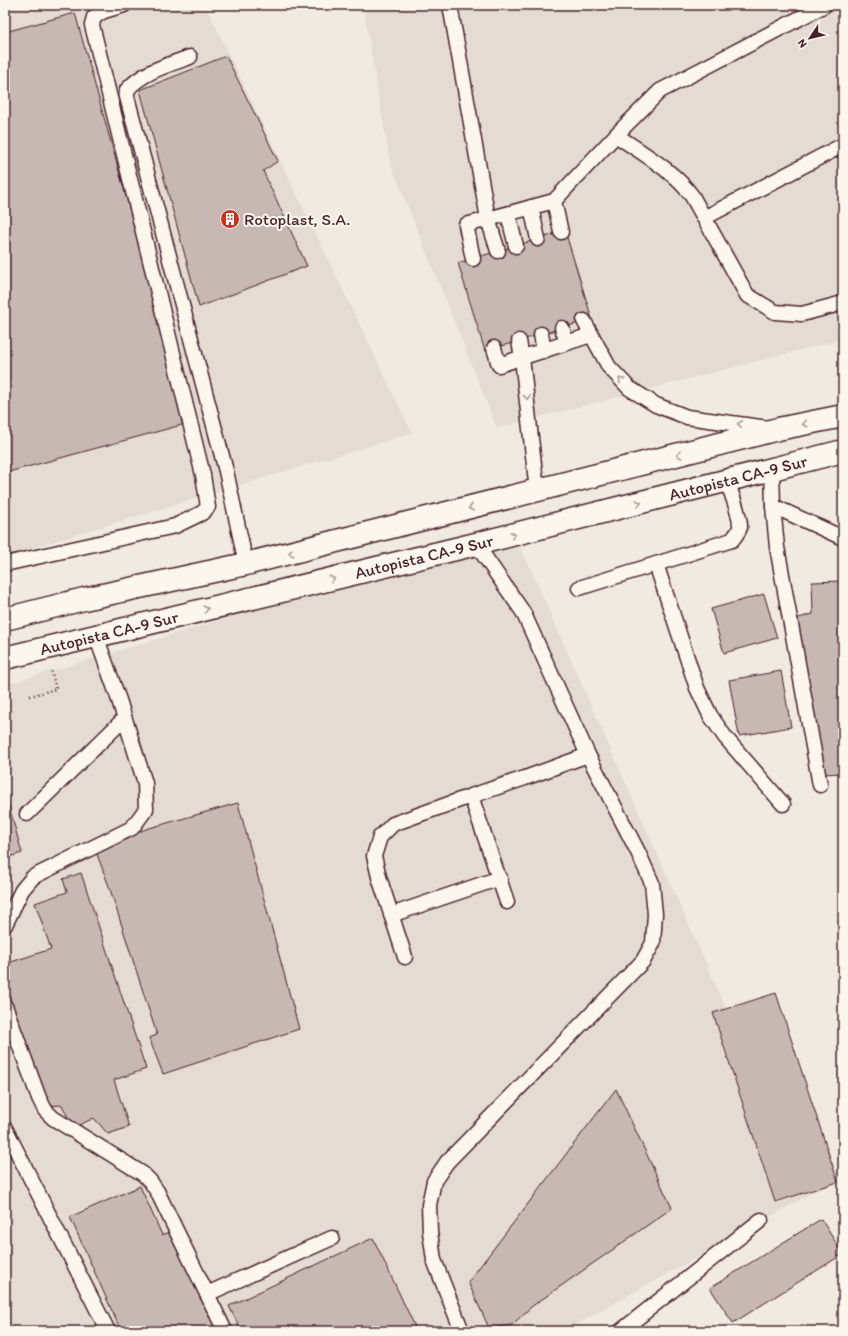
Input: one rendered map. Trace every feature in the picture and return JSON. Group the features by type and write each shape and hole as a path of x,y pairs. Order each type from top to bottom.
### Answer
{"highway":[{"name":"Autopista CA-9 Sur","path":"5,619 84,599 246,564 778,429 843,416"},
{"name":"Autopista CA-9 Sur","path":"5,658 476,544 843,451"}],"lane":[{"path":"5,564 175,526 202,513 208,507 204,475 92,25 94,17 104,11 124,5"},
{"path":"450,5 488,219 498,251"},
{"path":"474,259 466,225 554,201 660,91 825,5"},
{"path":"190,57 141,77 126,90 226,471 246,564"},
{"path":"616,136 671,172 679,180 692,196 747,295 776,312 802,314 843,303"},
{"path":"704,218 843,145"},
{"path":"554,201 561,232"},
{"path":"531,207 538,239"},
{"path":"508,214 516,246"},
{"path":"584,321 609,367 629,388 656,405 687,417 778,429"},
{"path":"562,328 567,343"},
{"path":"541,334 544,351"},
{"path":"494,348 499,365 591,336"},
{"path":"519,341 537,491"},
{"path":"772,469 773,506 777,547 820,785"},
{"path":"579,588 732,540 737,534 740,526 727,480"},
{"path":"773,506 843,538"},
{"path":"462,1331 434,1260 430,1232 429,1205 434,1181 446,1162 643,961 653,943 655,914 652,883 638,852 588,755 523,612 476,544"},
{"path":"656,564 697,688 710,715 725,737 783,804"},
{"path":"5,925 22,890 33,877 132,828 146,809 145,783 96,636"},
{"path":"26,814 124,719"},
{"path":"405,957 379,877 374,856 380,837 393,824 588,755"},
{"path":"471,796 507,902"},
{"path":"391,915 500,878"},
{"path":"5,1006 39,1098 45,1110 54,1118 143,1174 150,1181 157,1191 225,1331"},
{"path":"5,1128 108,1331"},
{"path":"621,1331 761,1220"},
{"path":"207,1294 332,1238"}],"path":[{"path":"30,696 56,689"}],"shaded area":[{"path":"5,5 205,5 412,433 5,556"},
{"path":"363,5 843,5 843,339 497,428 390,162"},
{"path":"514,532 809,1195 564,1331 5,1331 5,685"}],"building":[{"path":"75,13 189,423 5,473 5,32"},
{"name":"Rotoplast, S.A.","path":"226,56 278,161 263,171 307,266 199,307 140,90"},
{"path":"565,231 592,319 485,351 458,263"},
{"path":"843,581 843,773 822,774 795,619 813,614 812,582"},
{"path":"764,594 777,638 724,653 711,609"},
{"path":"781,671 791,727 739,736 729,680"},
{"path":"5,792 22,853 5,858"},
{"path":"238,803 299,1029 163,1074 149,1038 157,1035 110,889 95,849 146,829"},
{"path":"81,873 146,1069 114,1080 129,1127 108,1134 94,1118 73,1128 62,1105 45,1106 5,986 5,964 51,949 35,903 67,892 63,879"},
{"path":"776,993 838,1182 775,1202 713,1013"},
{"path":"616,1089 672,1208 531,1307 512,1325 489,1328 468,1282"},
{"path":"140,1186 162,1235 172,1231 216,1331 121,1331 70,1217"},
{"path":"821,1219 843,1254 733,1323 710,1288"},
{"path":"373,1238 417,1331 241,1331 229,1306"}],"place":[{"name":"Rotoplast, S.A.","path":"230,219"}]}
